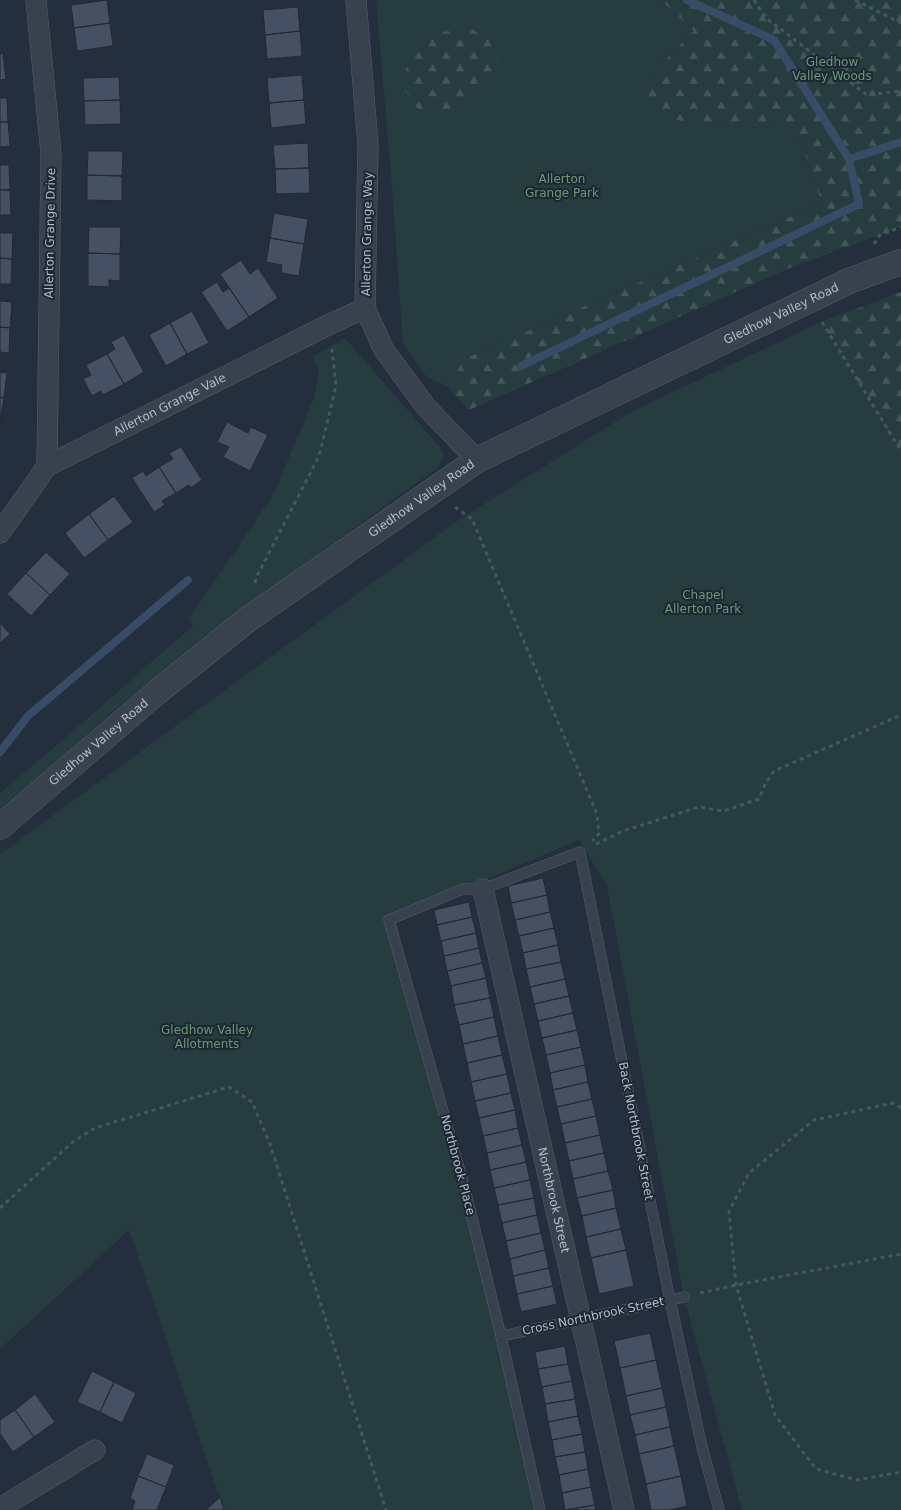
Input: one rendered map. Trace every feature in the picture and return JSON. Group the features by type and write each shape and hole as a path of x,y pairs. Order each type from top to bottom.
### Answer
{"street":[{"name":"Allerton Grange Drive","path":"36,0 51,153 47,466"},
{"name":"Allerton Grange Way","path":"356,0 368,145 365,308 384,350 420,400 477,460"},
{"name":"Gledhow Valley Road","path":"0,827 157,692 247,620 477,460 849,281 901,262"},
{"name":"Allerton Grange Vale","path":"0,533 47,466 365,308"},
{"name":"Northbrook Street","path":"483,889 624,1510"},
{"path":"0,1508 95,1450"}],"lane":[{"path":"483,889 580,852"},
{"name":"Back Northbrook Street","path":"580,852 670,1300 702,1447 719,1510"},
{"name":"Northbrook Place","path":"483,889 463,889 389,920 465,1189 501,1336 540,1510"},
{"name":"Cross Northbrook Street","path":"501,1336 684,1297"}],"path":[{"path":"754,0 766,18 867,95 901,91"},
{"path":"855,0 901,22"},
{"path":"880,235 901,227"},
{"path":"821,322 901,451"},
{"path":"247,620 256,578 319,456 336,386 330,324"},
{"path":"432,491 472,519 597,814 599,834 580,852"},
{"path":"580,852 623,831 699,807 723,811 759,799 765,784 774,772 901,714"},
{"path":"0,1208 74,1141 95,1128 229,1087 252,1102 270,1144 386,1510"},
{"path":"901,1108 893,1103 814,1120 749,1173 729,1211 736,1285 775,1415 816,1469 858,1480 901,1472"},
{"path":"684,1297 736,1285 901,1254"}],"green space":[{"name":"Allerton Grange Park","path":"376,0 661,0 694,31 665,60 640,91 713,126 796,128 822,203 465,359 448,387 426,376 403,344"},
{"name":"Gledhow Valley Woods","path":"661,0 901,0 901,227 792,267 469,410 448,387 464,359 822,203 796,128 713,126 671,119 639,91 665,60 694,31"},
{"path":"472,29 494,44 500,64 494,86 441,115 419,111 402,86 410,53 432,33"},
{"path":"901,292 901,451 821,322"},
{"path":"821,322 901,451 901,1510 742,1510 684,1297 607,886 579,840 389,920 426,1046 540,1510 224,1510 129,1230 0,1349 0,854 460,519 633,411"},
{"path":"345,338 443,451 443,460 436,469 197,642 115,709 41,775 0,808 0,793 193,626 188,619 274,493 314,398 319,371 313,357"}],"building":[{"path":"107,0 110,23 74,28 71,5"},
{"path":"298,7 300,31 265,35 263,10"},
{"path":"110,23 113,46 77,51 74,28"},
{"path":"300,31 302,56 267,59 265,35"},
{"path":"3,53 6,79 0,80 0,54"},
{"path":"302,75 304,100 269,103 267,78"},
{"path":"119,77 120,100 84,101 83,78"},
{"path":"0,98 7,98 8,122 0,122"},
{"path":"120,100 121,124 85,125 84,101"},
{"path":"304,100 306,124 271,128 269,103"},
{"path":"0,122 8,122 10,146 0,147"},
{"path":"308,143 309,168 275,169 273,145"},
{"path":"88,151 123,151 122,176 87,175"},
{"path":"0,165 9,165 10,190 0,190"},
{"path":"309,168 310,193 276,194 275,169"},
{"path":"87,175 122,176 122,201 87,200"},
{"path":"0,190 10,190 11,215 0,215"},
{"path":"274,213 308,219 304,244 270,238"},
{"path":"89,227 121,227 120,254 88,253"},
{"path":"0,233 13,233 12,259 0,258"},
{"path":"270,238 304,244 299,276 281,273 282,265 266,262"},
{"path":"88,253 120,254 120,281 109,280 109,287 88,286"},
{"path":"0,258 12,259 11,284 0,284"},
{"path":"241,260 250,274 258,268 278,298 249,317 220,274"},
{"path":"217,282 223,292 229,288 249,317 227,331 201,292"},
{"path":"0,301 12,302 10,328 0,327"},
{"path":"192,311 209,343 187,354 170,323"},
{"path":"170,323 187,354 166,366 149,335"},
{"path":"0,327 10,328 9,353 0,352"},
{"path":"124,335 144,372 124,384 107,354 115,349 111,342"},
{"path":"107,354 124,384 103,395 101,391 92,396 83,379 91,375 86,365"},
{"path":"0,372 7,373 4,398 0,397"},
{"path":"0,397 4,398 0,423"},
{"path":"227,422 248,433 251,427 268,435 250,471 223,457 229,447 217,442"},
{"path":"181,447 202,480 191,488 189,485 176,493 159,467 173,459 169,453"},
{"path":"159,467 176,493 162,501 165,505 154,512 132,478 143,471 146,476"},
{"path":"114,496 133,522 108,540 89,514"},
{"path":"89,514 108,540 84,558 65,533"},
{"path":"46,552 70,574 50,595 26,573"},
{"path":"26,573 50,595 31,616 7,594"},
{"path":"0,623 10,634 0,643"},
{"path":"543,878 547,895 511,903 508,886"},
{"path":"547,895 550,912 515,920 511,903"},
{"path":"469,902 472,917 437,925 434,910"},
{"path":"550,912 554,928 519,936 515,920"},
{"path":"472,917 476,933 441,941 437,925"},
{"path":"554,928 558,945 523,953 519,936"},
{"path":"476,933 479,948 444,956 441,941"},
{"path":"558,945 561,962 526,969 523,953"},
{"path":"479,948 482,963 447,971 444,956"},
{"path":"561,962 565,979 530,987 526,969"},
{"path":"482,963 486,978 451,986 447,971"},
{"path":"486,978 490,998 454,1005 451,986"},
{"path":"565,979 569,996 534,1004 530,987"},
{"path":"569,996 573,1013 538,1021 534,1004"},
{"path":"490,998 494,1017 459,1025 454,1005"},
{"path":"573,1013 577,1030 542,1038 538,1021"},
{"path":"494,1017 498,1036 463,1044 459,1025"},
{"path":"577,1030 581,1047 546,1055 542,1038"},
{"path":"498,1036 502,1055 467,1063 463,1044"},
{"path":"581,1047 585,1065 550,1073 546,1055"},
{"path":"502,1055 507,1074 471,1082 467,1063"},
{"path":"585,1065 588,1082 553,1090 550,1073"},
{"path":"507,1074 511,1093 475,1101 471,1082"},
{"path":"588,1082 592,1099 557,1107 553,1090"},
{"path":"511,1093 515,1110 479,1118 475,1101"},
{"path":"592,1099 596,1116 561,1124 557,1107"},
{"path":"515,1110 518,1128 483,1136 479,1118"},
{"path":"596,1116 600,1135 565,1143 561,1124"},
{"path":"518,1128 522,1145 487,1153 483,1136"},
{"path":"600,1135 604,1153 569,1161 565,1143"},
{"path":"522,1145 526,1162 490,1170 487,1153"},
{"path":"604,1153 608,1171 573,1179 569,1161"},
{"path":"526,1162 530,1180 494,1188 490,1170"},
{"path":"608,1171 613,1190 577,1198 573,1179"},
{"path":"530,1180 534,1198 498,1205 494,1188"},
{"path":"613,1190 616,1208 582,1216 577,1198"},
{"path":"534,1198 537,1215 502,1223 498,1205"},
{"path":"616,1208 621,1229 586,1237 582,1216"},
{"path":"537,1215 541,1233 506,1241 502,1223"},
{"path":"621,1229 626,1250 591,1258 586,1237"},
{"path":"541,1233 545,1250 510,1259 506,1241"},
{"path":"545,1250 549,1268 513,1276 510,1259"},
{"path":"626,1250 634,1286 599,1294 591,1258"},
{"path":"549,1268 553,1286 517,1294 513,1276"},
{"path":"553,1286 557,1304 521,1312 517,1294"},
{"path":"650,1333 656,1360 620,1368 614,1341"},
{"path":"565,1346 568,1364 538,1369 535,1352"},
{"path":"656,1360 662,1388 626,1396 620,1368"},
{"path":"568,1364 572,1381 542,1387 538,1369"},
{"path":"92,1371 114,1382 100,1412 77,1402"},
{"path":"572,1381 575,1399 545,1404 542,1387"},
{"path":"114,1382 136,1393 122,1423 100,1412"},
{"path":"662,1388 666,1407 630,1415 626,1396"},
{"path":"35,1394 55,1422 34,1437 15,1410"},
{"path":"575,1399 578,1416 548,1422 545,1404"},
{"path":"666,1407 670,1427 635,1435 630,1415"},
{"path":"15,1410 34,1437 13,1452 0,1434 0,1420"},
{"path":"578,1416 582,1434 552,1440 548,1422"},
{"path":"670,1427 674,1446 639,1454 635,1435"},
{"path":"582,1434 585,1452 555,1457 552,1440"},
{"path":"674,1446 681,1476 646,1484 639,1454"},
{"path":"585,1452 588,1469 559,1475 555,1457"},
{"path":"147,1454 174,1465 166,1487 138,1476"},
{"path":"588,1469 591,1487 562,1493 559,1475"},
{"path":"138,1476 166,1487 157,1510 132,1510 135,1501 130,1498"},
{"path":"681,1476 687,1506 670,1510 651,1510 646,1484"},
{"path":"591,1487 595,1505 565,1510 562,1493"},
{"path":"220,1497 224,1510 206,1510"},
{"path":"595,1505 596,1510 565,1510"}],"waterway":[{"path":"687,0 774,40 849,159 901,142"},
{"path":"521,366 859,204 849,159"},
{"path":"0,752 28,716 188,580"}],"park label":[{"name":"Chapel Allerton Park","path":"703,602"},
{"name":"Gledhow Valley Allotments","path":"207,1037"}]}
